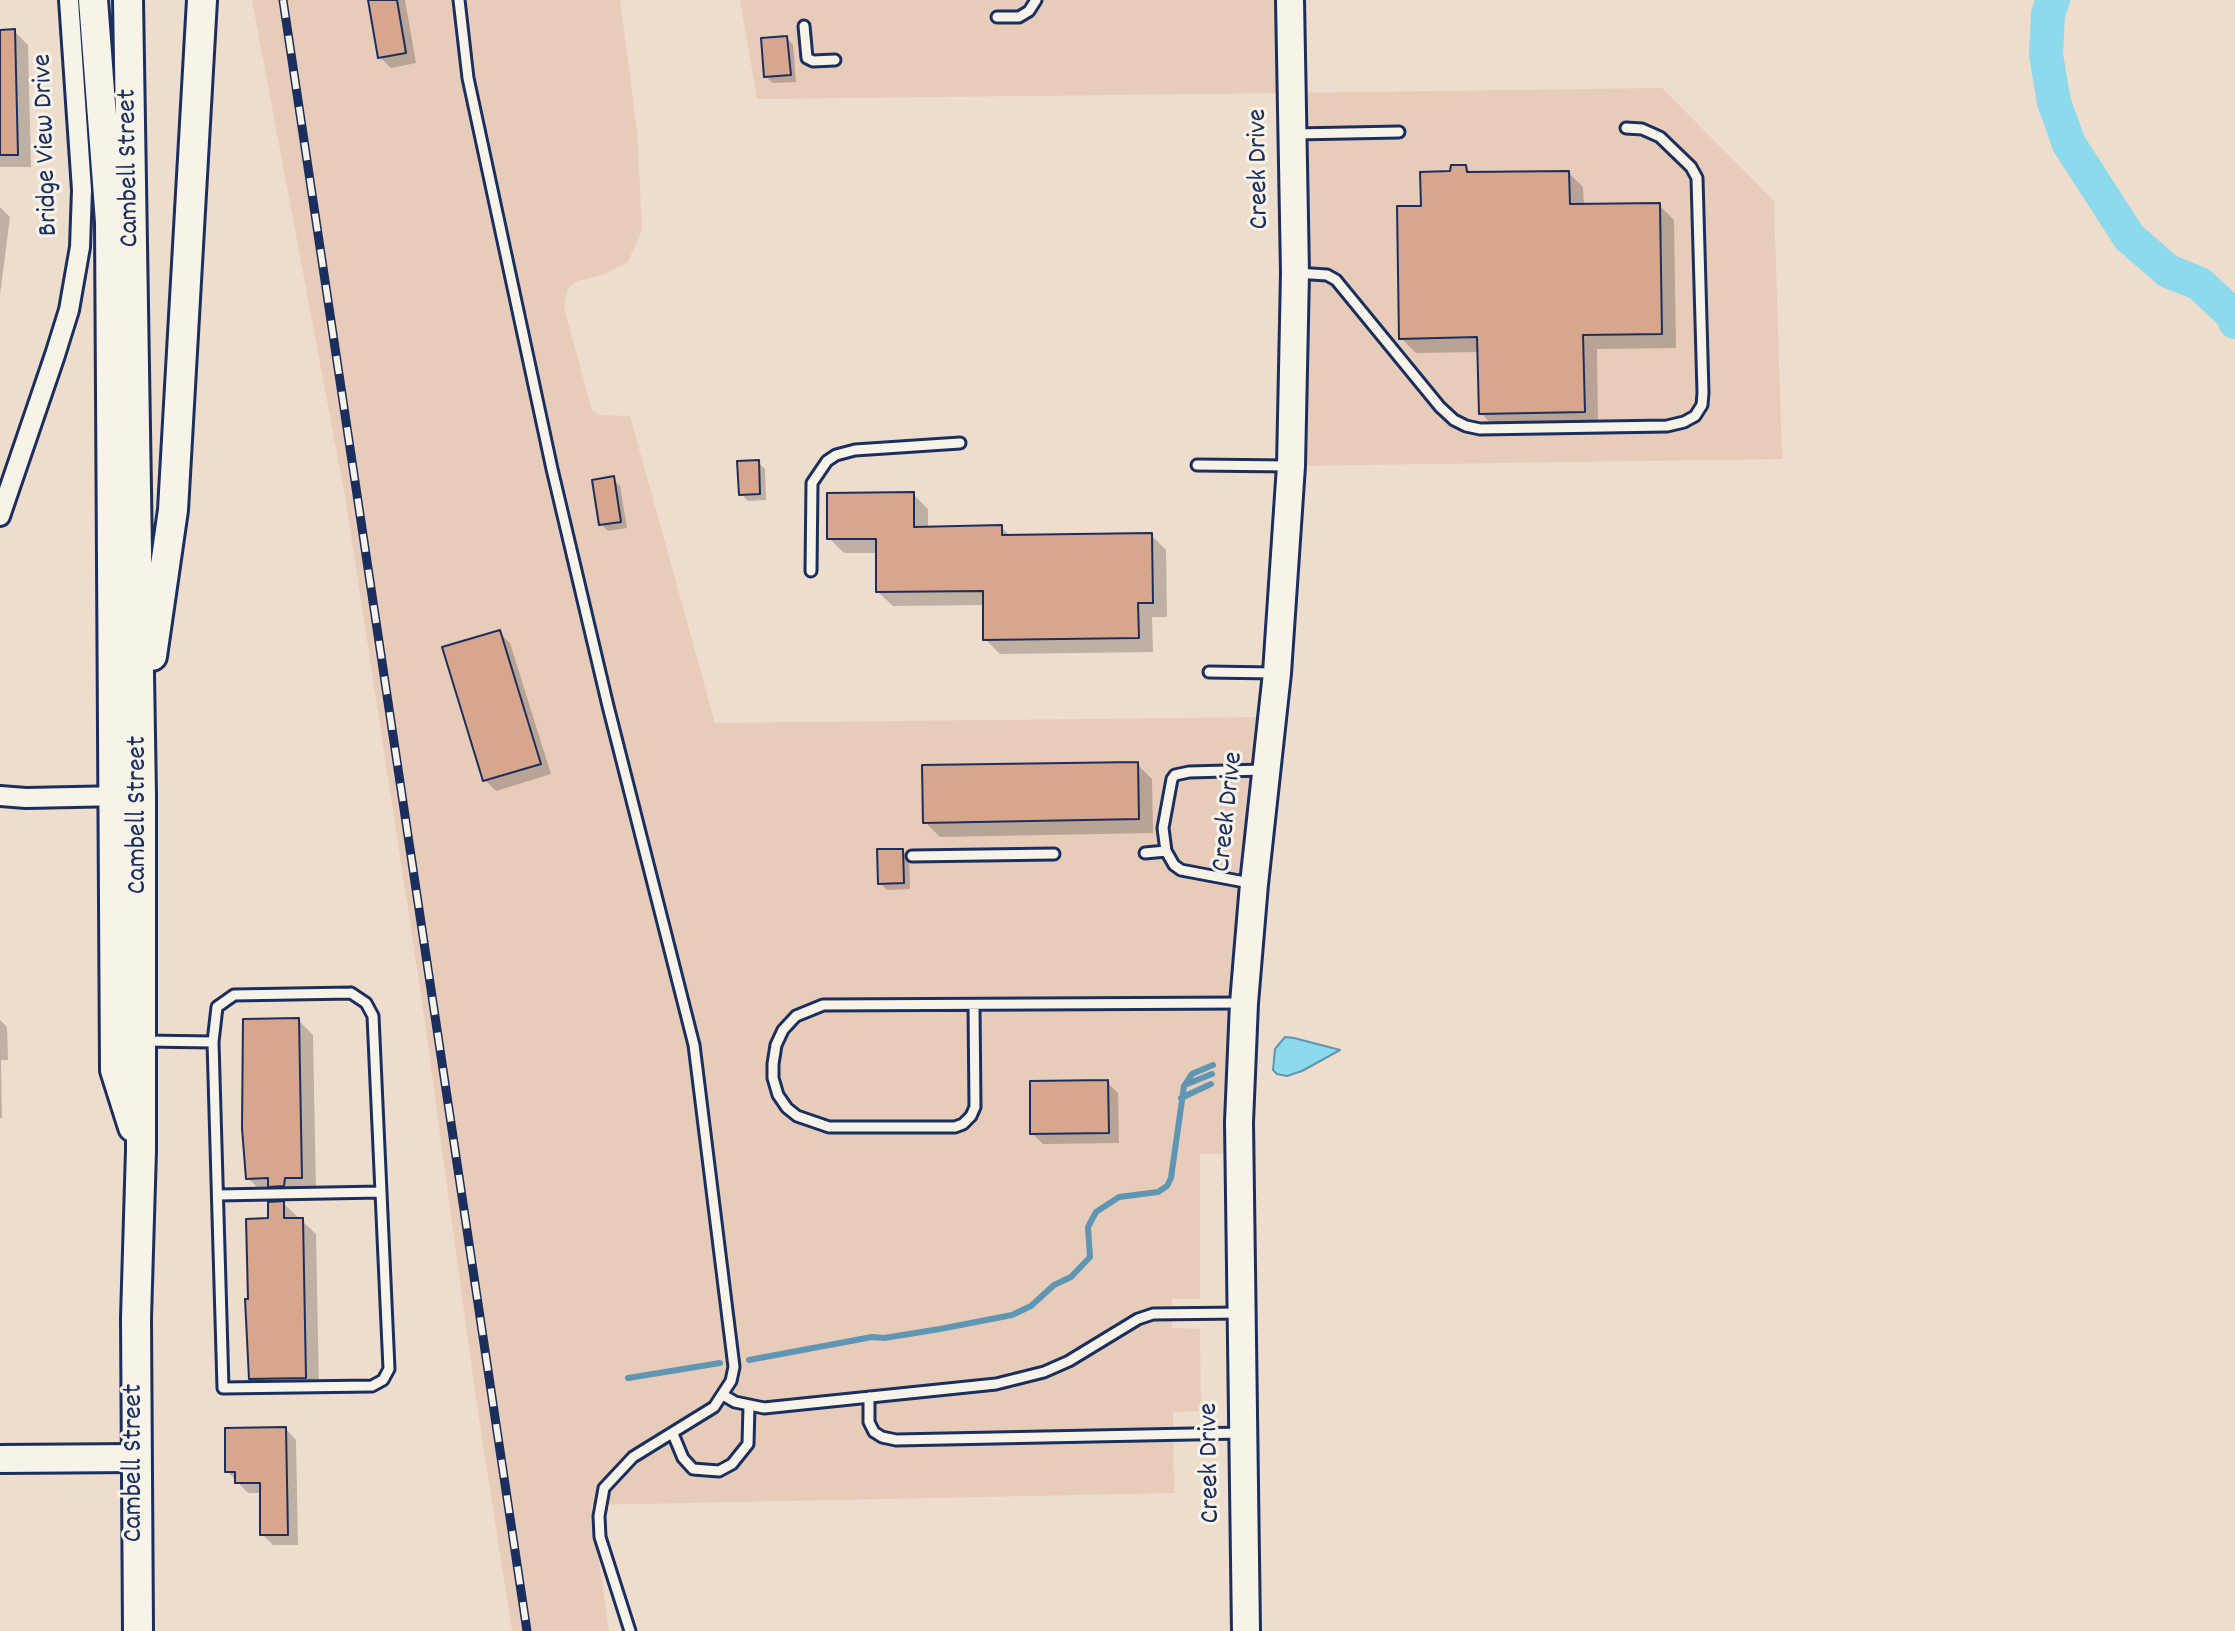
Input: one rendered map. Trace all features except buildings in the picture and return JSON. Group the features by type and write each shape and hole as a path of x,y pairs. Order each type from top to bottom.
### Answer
{"main road":[{"path":"93,0 110,222 128,796 115,1070 141,1150"},
{"name":"Cambell Street","path":"128,0 140,736 128,796 141,1041 136,1318 138,1631"},
{"path":"140,736 173,510 202,0"}],"street":[{"name":"Bridge View Drive","path":"2,507 69,310 80,247 82,190 69,0"},
{"name":"Creek Drive","path":"1246,1631 1239,1122 1244,1003 1277,673 1291,466 1295,273 1290,0"},
{"path":"0,796 128,796"},
{"path":"0,1459 136,1458"}],"lane":[{"path":"459,0 468,78 549,454 608,706 694,1045 734,1367 723,1395 714,1407 633,1457 604,1488 600,1499 600,1537 630,1631"},
{"path":"997,17 1019,17 1029,11 1036,0"},
{"path":"804,26 807,58 813,61 835,60"},
{"path":"1295,273 1316,273 1336,280 1440,407 1466,426 1480,429 1667,426 1684,422 1695,416 1702,405 1703,393 1697,178 1691,167 1660,137 1642,129 1626,128"},
{"path":"1292,134 1399,132"},
{"path":"811,571 812,483 827,461 855,450 960,443"},
{"path":"1197,465 1291,466"},
{"path":"1209,672 1277,673"},
{"path":"1254,884 1181,870 1166,851 1163,828 1175,775 1267,770"},
{"path":"1145,853 1166,851"},
{"path":"912,856 1054,854"},
{"path":"351,993 366,1003 373,1016 389,1369 383,1380 372,1386 223,1388 213,1042 217,1007 234,995 351,993"},
{"path":"974,1005 975,1107 963,1124 955,1127 829,1127 797,1116 778,1095 773,1078 776,1045 783,1030 796,1016 823,1005 1244,1003"},
{"path":"141,1041 213,1042"},
{"path":"218,1195 381,1192"},
{"path":"723,1395 749,1406 764,1408 996,1384 1044,1372 1069,1361 1138,1319 1153,1314 1242,1313"},
{"path":"869,1397 869,1422 874,1432 896,1440 1243,1433"},
{"path":"673,1434 683,1458 693,1469 719,1471 739,1457 748,1444 749,1406"}],"shaded area":[{"path":"252,0 620,0 637,131 642,229 628,262 602,275 577,281 568,288 564,308 592,410 599,415 630,416 715,723 1272,717 1240,1153 1200,1154 1200,1299 1172,1299 1172,1328 1200,1329 1201,1411 1173,1412 1174,1493 591,1505 609,1631 512,1631 475,1392 422,1001 346,502"},
{"path":"740,0 1290,0 1292,93 1662,88 1774,201 1782,459 1291,466 1291,93 757,99"}],"water":[{"path":"1285,1037 1340,1050 1302,1071 1287,1076 1277,1074 1273,1070 1275,1049"}],"waterway":[{"path":"2053,0 2048,14 2046,55 2054,102 2069,144 2129,237 2168,271 2200,284 2234,316 2235,322"},
{"path":"749,1360 872,1337 940,1329 1012,1315 1031,1306 1054,1285 1071,1277 1090,1257 1088,1227 1096,1212 1119,1197 1158,1192 1167,1186 1171,1178 1184,1086 1192,1074 1213,1065"},
{"path":"1187,1084 1212,1074"},
{"path":"1181,1098 1211,1084"},
{"path":"628,1378 720,1363"}],"railway":[{"path":"283,0 527,1631"}]}
